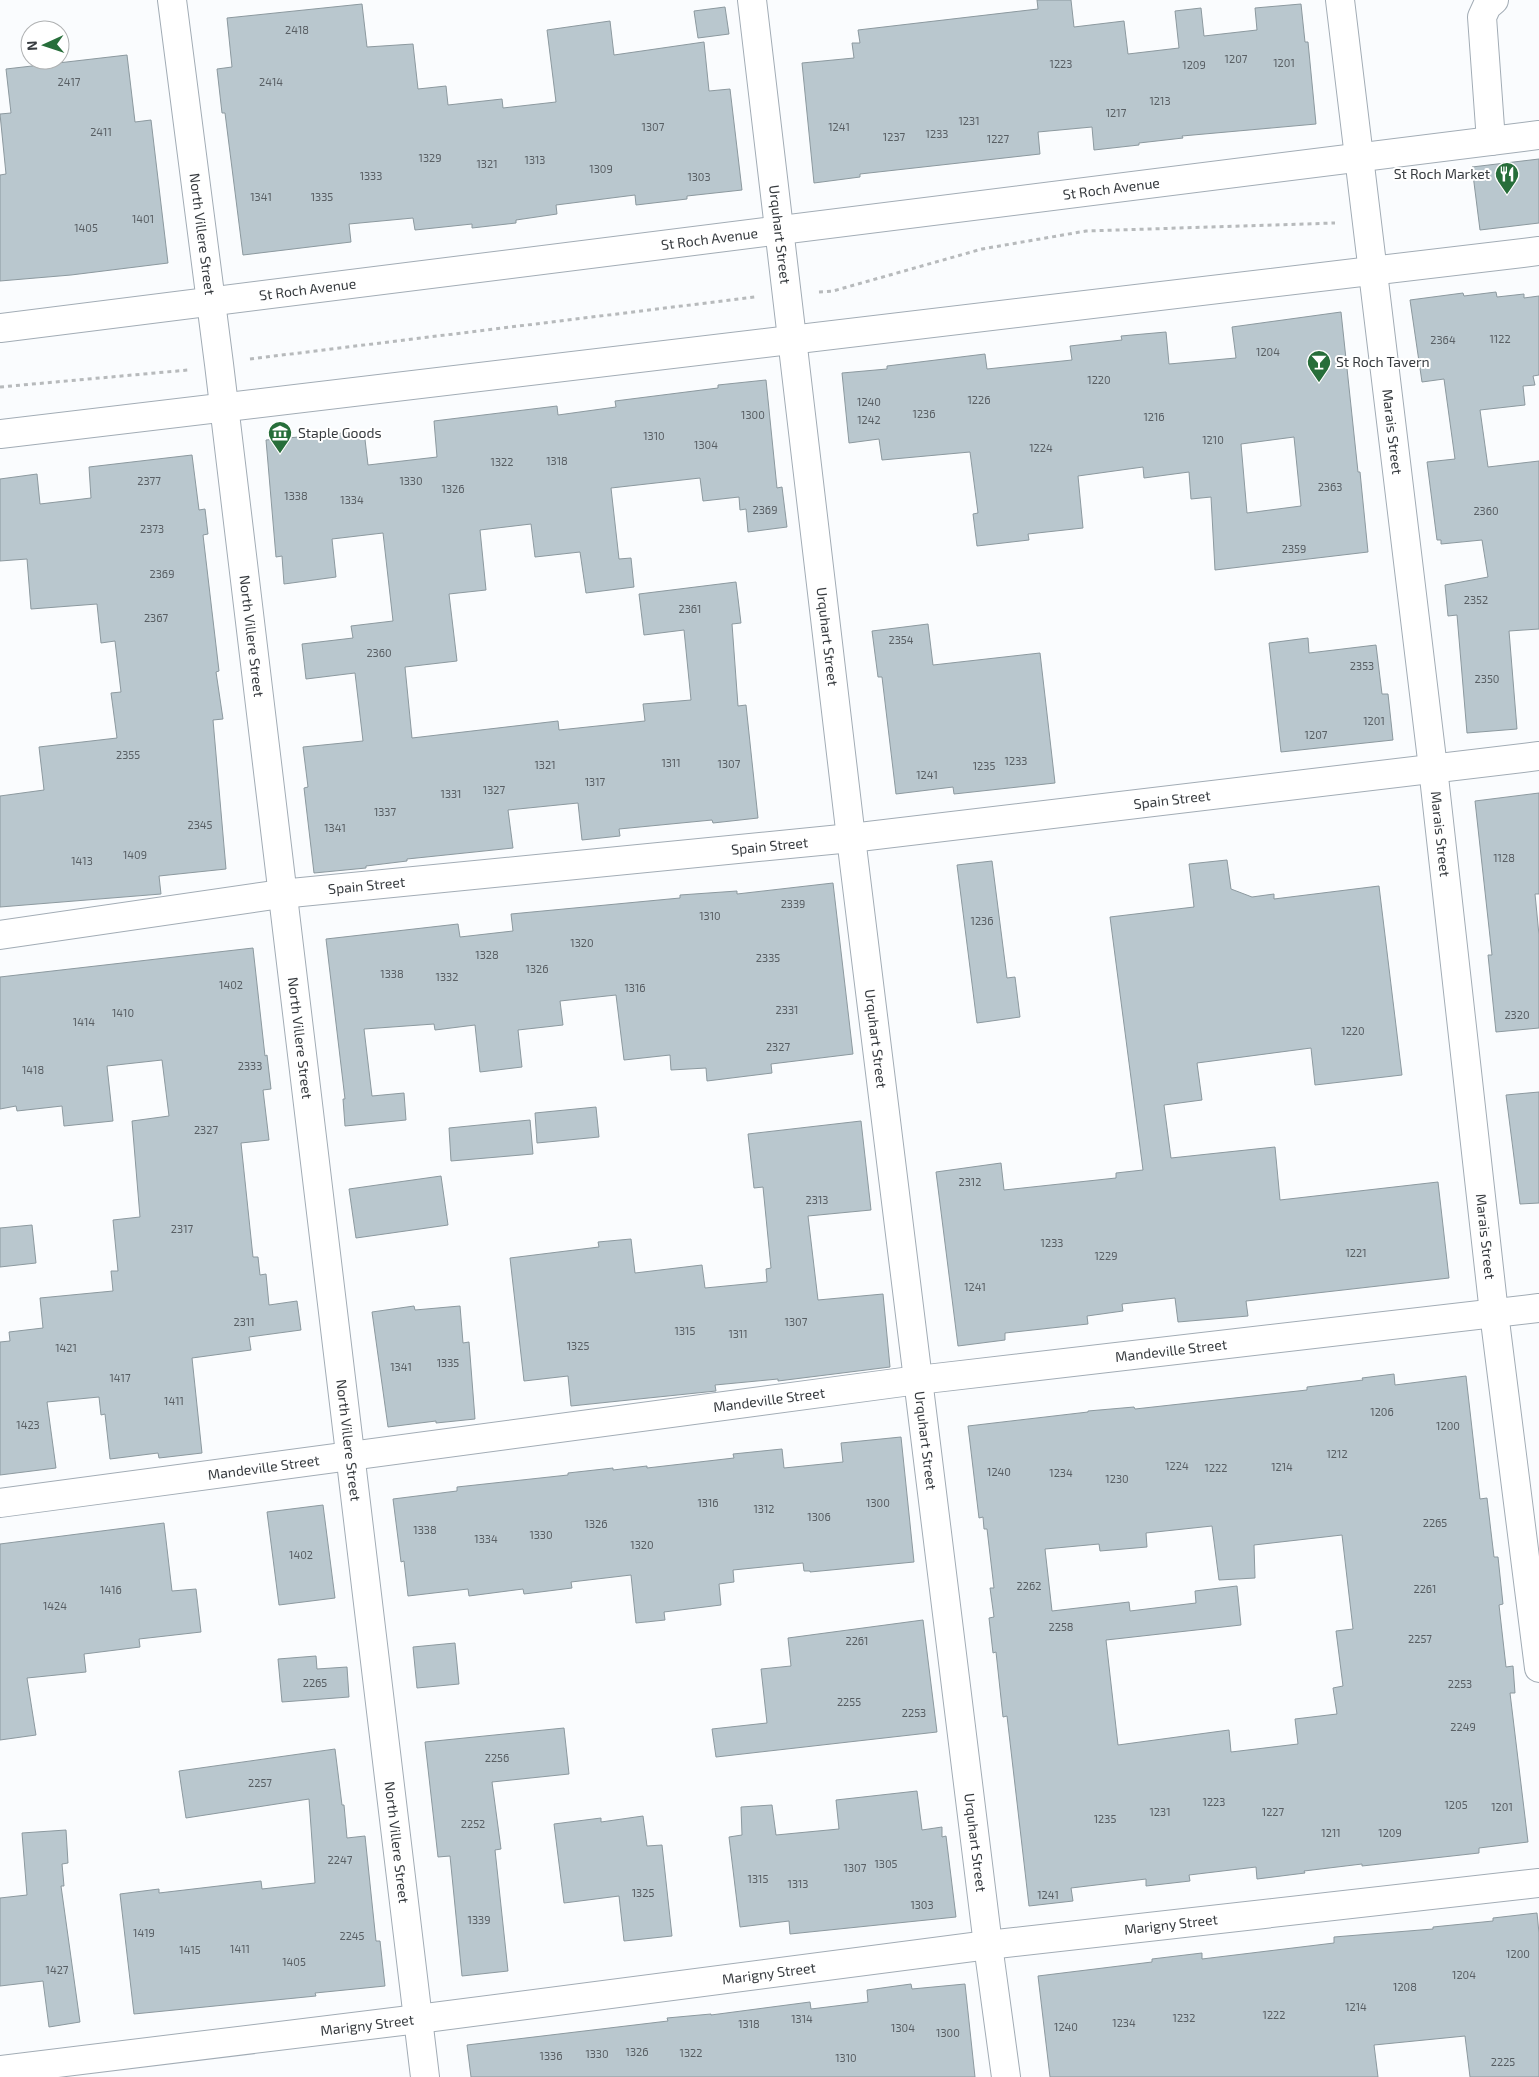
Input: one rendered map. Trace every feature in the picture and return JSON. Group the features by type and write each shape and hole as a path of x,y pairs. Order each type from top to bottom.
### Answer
{"street":[{"name":"North Villere Street","path":"172,0 219,364 281,894 425,2077"},
{"name":"Urquhart Street","path":"752,0 851,838 1006,2077"},
{"name":"Marais Street","path":"1340,0 1433,768 1494,1313 1539,1668"},
{"path":"1491,141 1482,17 1494,0"},
{"name":"St Roch Avenue","path":"0,328 1359,156 1539,135"},
{"path":"0,434 1539,251"},
{"name":"Spain Street","path":"0,935 281,894 851,838 1539,756"},
{"name":"Mandeville Street","path":"0,1503 918,1380 1539,1308"},
{"name":"Marigny Street","path":"0,2070 418,2020 988,1945 1539,1883"}],"path":[{"path":"0,387 186,370 219,364 753,297 833,291 982,249 1086,231 1332,223 1366,220"}],"building":[{"path":"1037,0 1071,0 1074,27 1124,21 1128,54 1179,48 1175,11 1201,8 1204,36 1257,30 1255,8 1301,4 1305,42 1308,42 1316,124 1182,136 1183,138 1094,150 1092,127 1038,132 1040,154 860,174 860,177 814,183 802,63 854,58 852,43 860,43 858,30 1038,9"},
{"path":"362,4 367,47 413,44 418,89 446,86 448,105 502,99 503,108 556,102 547,30 610,21 614,55 704,42 709,91 730,89 742,190 687,196 687,199 636,205 635,195 556,205 557,214 516,220 516,223 472,228 472,224 415,230 413,218 349,224 351,242 243,255 225,113 222,113 217,69 232,67 227,18"},
{"path":"725,7 729,34 698,38 694,11"},
{"path":"127,55 135,122 151,120 168,263 71,275 0,281 0,175 6,174 0,114 11,113 6,69 20,67 20,70 70,70 70,62"},
{"name":"St Roch Market","path":"1539,159 1539,223 1480,230 1472,167"},
{"path":"1496,292 1497,297 1524,294 1524,298 1539,296 1539,375 1533,376 1535,385 1523,386 1525,405 1480,410 1488,467 1539,461 1539,629 1509,631 1517,729 1467,733 1457,615 1448,616 1445,585 1488,577 1482,540 1441,544 1441,540 1437,540 1427,462 1455,459 1444,379 1422,382 1410,300 1463,293 1464,296"},
{"path":"1341,312 1368,552 1215,570 1211,497 1191,499 1189,472 1144,478 1143,467 1078,476 1083,528 1028,534 1029,540 977,546 973,514 978,513 970,452 882,460 879,439 849,443 842,373 887,369 887,366 985,354 987,369 1072,360 1070,346 1122,340 1121,336 1166,332 1169,364 1236,358 1232,327","holes":["1294,437 1301,506 1247,513 1241,444"]},
{"path":"766,380 777,488 782,487 787,527 748,532 746,509 740,510 739,497 703,501 700,478 611,488 619,559 631,558 634,587 586,593 580,552 535,557 531,524 480,530 486,590 449,594 457,661 405,667 412,738 558,721 559,730 645,721 643,704 691,700 684,630 644,635 639,594 736,582 741,623 732,624 738,706 746,705 758,818 713,823 712,820 619,829 620,836 582,840 578,803 508,810 513,848 407,859 407,861 366,866 366,868 314,873 304,788 308,787 303,747 363,741 355,673 306,679 302,644 353,638 351,626 393,621 383,533 332,539 336,577 284,584 282,556 276,557 266,440 364,431 368,465 437,457 434,421 557,406 558,415 616,407 615,401 718,388 718,385"},
{"path":"192,455 199,510 205,509 208,534 203,535 219,671 216,672 223,719 213,720 226,869 159,876 161,894 0,907 0,796 44,790 39,747 117,738 111,693 121,692 115,641 101,643 97,604 31,609 27,559 0,561 0,479 37,474 40,504 91,498 89,467"},
{"path":"928,624 933,665 1040,653 1055,783 954,794 953,787 896,794 882,677 878,677 872,631"},
{"path":"1308,638 1309,653 1376,645 1382,694 1388,694 1393,740 1281,752 1269,643"},
{"path":"1539,793 1539,894 1535,894 1539,935 1539,1028 1496,1032 1488,955 1492,955 1475,801"},
{"path":"1227,860 1231,889 1252,897 1274,894 1274,899 1379,886 1402,1075 1315,1085 1311,1048 1197,1063 1202,1100 1164,1105 1171,1158 1275,1147 1280,1200 1438,1182 1449,1278 1246,1301 1248,1316 1178,1322 1175,1298 1122,1304 1123,1311 1087,1316 1088,1324 1005,1333 1005,1340 958,1346 936,1172 1001,1163 1004,1190 1116,1178 1116,1173 1143,1170 1110,917 1194,907 1189,864"},
{"path":"992,861 1007,978 1015,977 1020,1017 977,1023 957,865"},
{"path":"833,883 853,1054 771,1064 772,1073 707,1081 706,1068 671,1070 670,1055 624,1060 616,995 560,1001 563,1025 518,1030 522,1067 480,1072 475,1025 435,1030 434,1024 364,1029 372,1096 404,1093 406,1120 345,1126 343,1099 345,1099 326,939 458,924 460,937 513,931 511,914 680,898 680,895 737,891 737,894"},
{"path":"253,948 265,1056 267,1055 271,1089 263,1090 269,1140 241,1143 253,1257 258,1257 260,1275 266,1274 269,1305 297,1301 301,1330 249,1337 251,1350 192,1358 202,1453 159,1458 158,1453 110,1459 105,1414 101,1415 99,1397 47,1402 56,1468 0,1475 0,1342 10,1341 9,1332 43,1328 40,1298 113,1291 111,1271 118,1271 113,1220 140,1217 132,1121 169,1116 162,1060 107,1066 113,1121 64,1126 62,1106 17,1111 16,1106 0,1109 0,977"},
{"path":"1539,1092 1539,1203 1520,1204 1506,1095"},
{"path":"596,1107 599,1137 537,1143 535,1113"},
{"path":"530,1120 533,1154 451,1161 449,1128"},
{"path":"861,1121 871,1210 808,1216 818,1300 883,1294 890,1367 778,1381 778,1379 715,1385 716,1391 571,1406 568,1376 524,1381 510,1258 599,1247 598,1242 631,1239 635,1273 702,1265 705,1288 767,1282 766,1269 771,1268 763,1187 754,1188 748,1134"},
{"path":"441,1176 448,1225 356,1238 349,1189"},
{"path":"32,1225 36,1263 0,1267 0,1228"},
{"path":"414,1306 415,1310 460,1306 463,1343 469,1342 475,1419 436,1423 436,1421 388,1427 372,1312"},
{"path":"1394,1374 1395,1385 1466,1376 1480,1499 1487,1498 1494,1557 1498,1557 1503,1604 1499,1605 1506,1667 1513,1666 1515,1693 1510,1693 1528,1842 1479,1848 1479,1853 1362,1866 1362,1864 1257,1879 1256,1867 1189,1875 1190,1881 1146,1886 1146,1879 1071,1888 1073,1901 1029,1906 1007,1716 1003,1717 996,1652 993,1653 989,1618 994,1617 990,1588 994,1588 987,1529 984,1529 983,1517 979,1518 968,1426 1088,1411 1134,1407 1135,1409 1307,1390 1307,1387 1363,1380 1362,1378","holes":["1212,1526 1219,1580 1255,1578 1254,1545 1342,1535 1353,1629 1336,1631 1343,1686 1333,1688 1337,1714 1295,1719 1298,1744 1231,1752 1229,1730 1118,1745 1106,1640 1241,1625 1237,1586 1195,1591 1196,1603 1130,1611 1129,1602 1052,1611 1045,1549 1099,1544 1100,1551 1147,1547 1146,1533"]},
{"path":"901,1437 914,1562 810,1572 804,1571 803,1563 733,1570 734,1582 719,1584 721,1605 664,1612 665,1620 636,1623 631,1575 571,1582 572,1588 524,1594 523,1589 469,1596 468,1589 408,1596 404,1561 401,1562 393,1499 457,1491 457,1487 568,1475 568,1473 613,1468 613,1470 647,1466 647,1468 734,1458 733,1454 782,1449 784,1468 843,1462 841,1443"},
{"path":"323,1505 335,1598 279,1605 267,1512"},
{"path":"164,1523 172,1591 196,1589 201,1632 139,1639 140,1647 84,1654 86,1672 27,1678 36,1735 0,1740 0,1544"},
{"path":"923,1620 937,1732 716,1757 712,1729 767,1723 761,1669 791,1666 788,1638"},
{"path":"455,1643 459,1684 417,1688 413,1647"},
{"path":"316,1656 317,1669 347,1667 349,1697 282,1702 278,1659"},
{"path":"564,1728 569,1774 492,1782 501,1849 495,1850 508,1971 462,1976 450,1856 438,1857 425,1742"},
{"path":"335,1749 347,1838 365,1836 376,1941 380,1941 385,1986 315,1993 316,1996 134,2014 120,1894 159,1889 159,1893 261,1881 262,1889 315,1883 309,1799 186,1818 179,1771"},
{"path":"917,1791 922,1830 942,1827 942,1837 946,1836 956,1917 790,1934 789,1921 740,1927 729,1837 742,1835 741,1807 772,1805 776,1835 839,1829 836,1800"},
{"path":"643,1816 647,1846 662,1845 672,1936 624,1941 619,1896 564,1903 554,1824 601,1818 601,1822"},
{"path":"66,1830 68,1863 62,1864 64,1886 61,1886 80,2022 49,2027 43,1981 0,1986 0,1898 27,1895 22,1833"},
{"path":"1537,1913 1539,1933 1539,2077 1470,2077 1465,2036 1374,2045 1378,2077 1050,2077 1038,1976 1152,1962 1152,1959 1202,1953 1202,1959 1334,1943 1334,1937 1433,1929 1433,1927 1493,1921 1493,1918"},
{"path":"911,1984 912,1989 965,1984 975,2077 471,2077 467,2045 668,2021 667,2018 711,2015 810,2002 811,2009 868,2002 867,1990"}],"place":[{"name":"St Roch Market","path":"1507,195"},
{"name":"St Roch Tavern","path":"1319,383"},
{"name":"Staple Goods","path":"280,454"}]}
